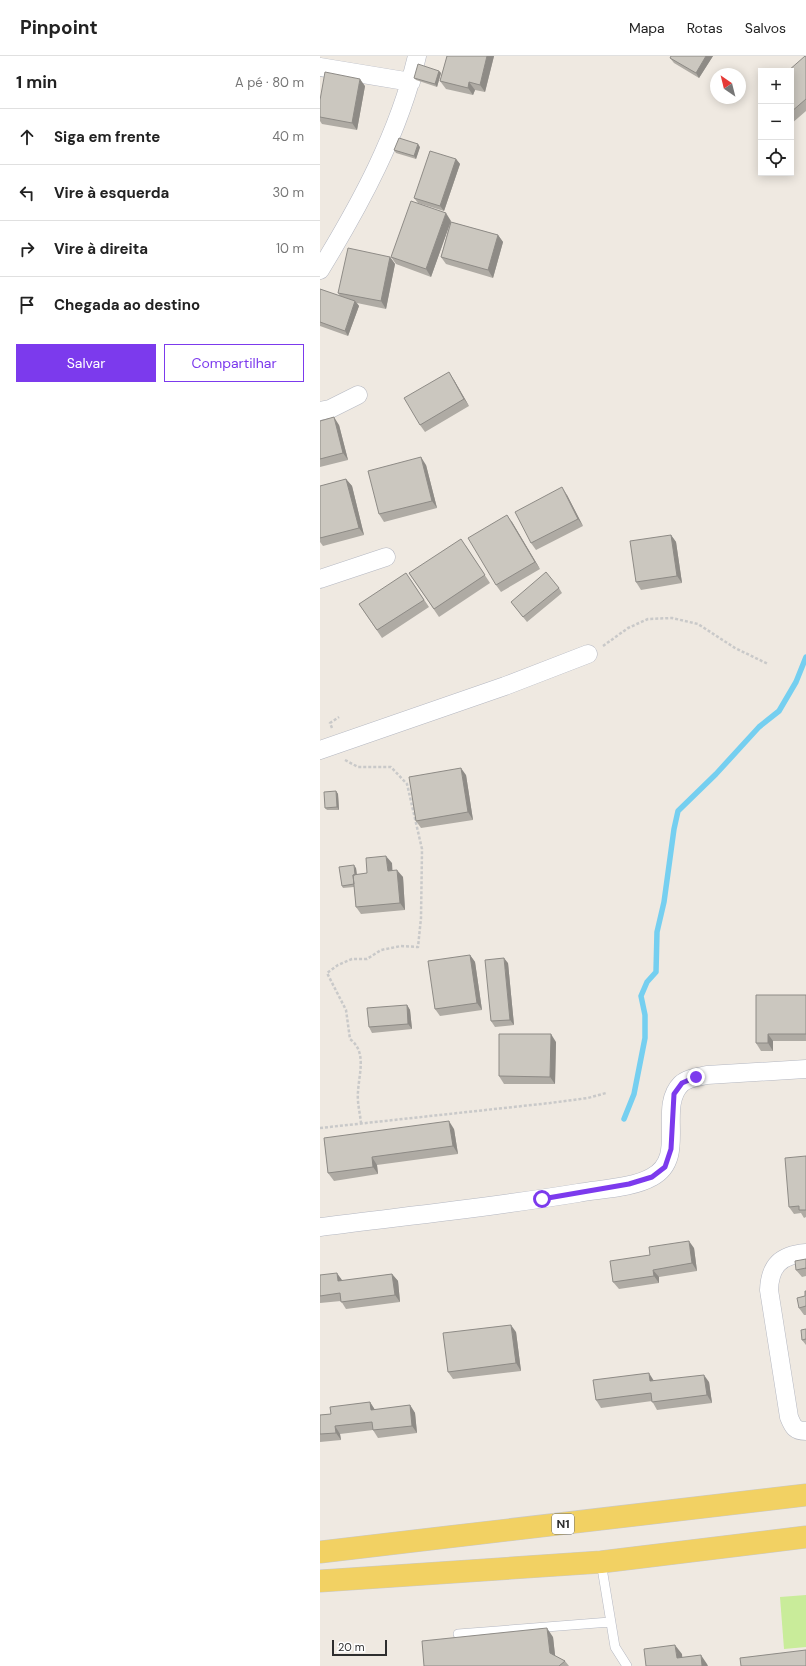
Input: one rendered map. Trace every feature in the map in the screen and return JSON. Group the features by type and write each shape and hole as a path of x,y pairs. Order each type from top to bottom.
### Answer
{"main road":[{"name":"N1","path":"320,1552 806,1495"},
{"path":"320,1581 601,1562 806,1537"}],"street":[{"path":"320,270 355,213 389,140 411,82 417,56"},
{"path":"320,67 411,82"},
{"path":"320,410 330,409 358,395"},
{"path":"320,579 386,557"},
{"path":"320,750 505,686 588,654"},
{"path":"320,1227 542,1199 629,1184 652,1177 665,1167 671,1149 674,1094 682,1083 696,1077 707,1075 806,1069"},
{"path":"806,1253 784,1258 775,1265 770,1276 770,1290 788,1417 793,1427 800,1431 806,1431"}],"lane":[{"path":"601,1562 615,1647 627,1666"},
{"path":"458,1634 610,1622"}],"path":[{"path":"588,654 608,644 628,628 648,619 672,618 698,624 735,648 768,664"},
{"path":"339,716 330,723 345,760 358,767 391,767 407,784 422,848 421,918 418,947 401,946 381,950 367,959 352,959 338,965 327,973 346,1010 350,1039 356,1044 361,1055 358,1092 361,1123"},
{"path":"320,1128 550,1104 588,1098 606,1092"}],"green space":[{"path":"806,1595 806,1647 784,1649 780,1597"}],"building":[{"path":"447,56 487,56 480,85 469,82 468,88 440,81"},
{"path":"671,56 706,56 696,73 670,58"},
{"path":"806,56 806,99 794,109 794,68 791,68"},
{"path":"418,64 439,71 435,84 414,78"},
{"path":"325,72 360,79 352,123 320,117 320,100"},
{"path":"399,138 418,144 414,156 394,150"},
{"path":"430,151 456,159 440,206 414,198"},
{"path":"411,201 446,213 426,269 391,257"},
{"path":"451,222 498,235 488,270 441,257"},
{"path":"348,248 390,257 381,301 338,293"},
{"path":"320,289 355,301 345,331 320,322"},
{"path":"449,372 464,399 420,425 404,398"},
{"path":"334,417 343,453 320,459 320,421"},
{"path":"421,457 432,501 379,514 368,471"},
{"path":"346,479 359,528 320,538 320,486"},
{"path":"562,487 578,519 531,543 515,512"},
{"path":"507,515 535,562 496,585 468,538"},
{"path":"671,535 677,576 636,582 630,541"},
{"path":"461,539 485,575 434,609 409,573"},
{"path":"546,572 559,588 523,617 511,602"},
{"path":"406,573 424,600 377,630 359,604"},
{"path":"461,768 468,812 416,821 409,777"},
{"path":"336,791 337,807 325,808 324,792"},
{"path":"386,856 388,871 397,870 400,903 356,907 353,875 367,873 366,858"},
{"path":"354,865 354,884 342,886 339,867"},
{"path":"470,955 477,1003 435,1009 428,961"},
{"path":"504,958 510,1020 491,1021 485,960"},
{"path":"756,995 806,995 806,1034 768,1034 768,1043 756,1043"},
{"path":"407,1005 408,1024 369,1027 367,1008"},
{"path":"499,1034 551,1034 550,1077 499,1076"},
{"path":"449,1121 453,1146 372,1157 373,1167 328,1173 324,1138"},
{"path":"806,1156 806,1210 799,1210 799,1206 789,1207 785,1158"},
{"path":"689,1241 692,1263 653,1270 654,1276 613,1282 610,1261 650,1255 649,1247"},
{"path":"806,1259 806,1268 796,1270 795,1261"},
{"path":"337,1273 338,1281 392,1274 395,1295 341,1302 340,1293 320,1296 320,1275"},
{"path":"805,1291 806,1306 799,1308 797,1298 805,1296"},
{"path":"511,1325 516,1363 448,1372 443,1333"},
{"path":"806,1329 806,1339 802,1340 801,1330"},
{"path":"649,1373 650,1381 704,1375 707,1395 652,1402 651,1393 596,1400 593,1380"},
{"path":"370,1402 371,1410 410,1405 412,1426 373,1430 372,1422 335,1426 336,1433 320,1434 320,1415 331,1414 330,1407"},
{"path":"547,1628 550,1653 565,1661 559,1666 424,1666 422,1641"},
{"path":"675,1645 677,1658 701,1655 702,1666 646,1666 644,1649"},
{"path":"806,1650 806,1666 741,1666 740,1658"}],"waterway":[{"path":"624,1119 634,1094 645,1038 645,1015 641,996 647,982 656,972 657,932 664,902 674,829 678,811 716,774 759,727 779,711 796,682 806,657"}],"route":[{"path":"542,1199 629,1184 652,1177 665,1167 671,1149 674,1094 682,1083 696,1077"}]}
